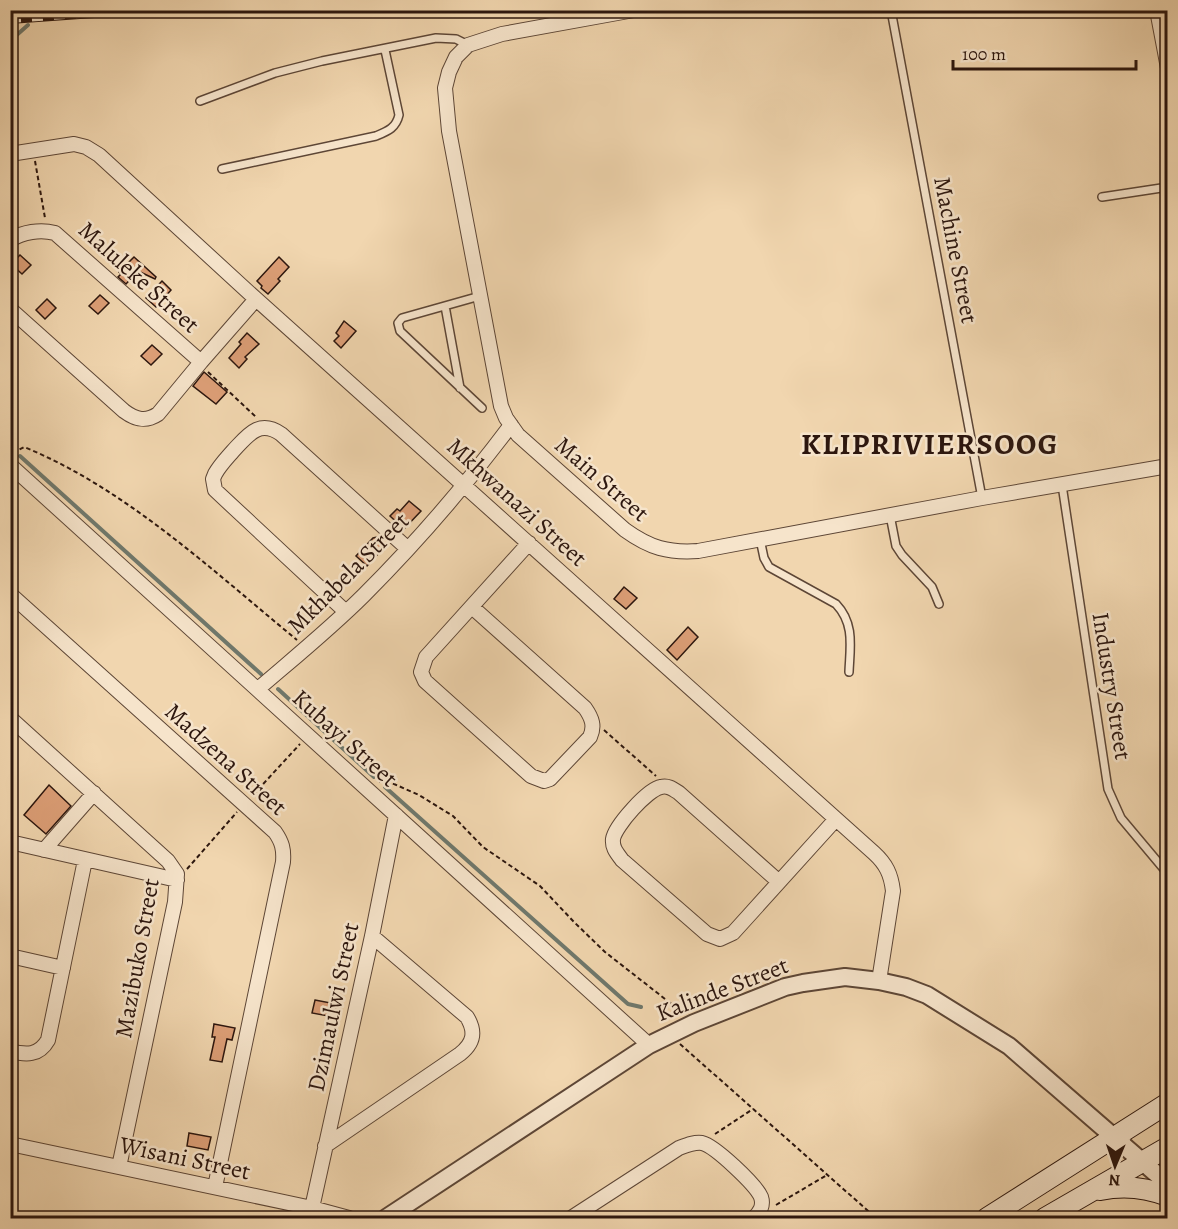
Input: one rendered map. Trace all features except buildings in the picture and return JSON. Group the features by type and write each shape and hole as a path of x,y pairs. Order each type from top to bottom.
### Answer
{"main road":[{"path":"987,1218 1167,1103"},
{"path":"1045,1218 1167,1148"},
{"path":"1084,1195 1126,1187 1144,1189 1167,1196"}],"street":[{"path":"468,45 502,34 634,10"},
{"path":"1157,10 1167,68"},
{"name":"Main Street","path":"468,45 456,57 449,72 446,105 501,406 511,425 546,460 642,543 678,552 698,551 1167,466"},
{"name":"Mkhwanazi Street","path":"10,154 74,144 86,147 99,155 256,299 882,860 892,879 892,901 879,981"},
{"name":"Maluleke Street","path":"10,240 26,234 47,231 55,233 200,363"},
{"name":"Maluleke Street","path":"10,309 124,411 137,419 151,419 158,414 256,299"},
{"name":"Mkhabela Street","path":"258,689 346,612 408,549 466,485 511,425"},
{"path":"346,612 215,490 213,480 219,468 249,434 258,428 274,429 281,434 408,549"},
{"name":"Kubayi Street","path":"10,465 649,1044"},
{"path":"472,607 585,708 591,716 593,727 586,742 550,779 537,779 531,776 425,681 421,667 426,657 530,543"},
{"name":"Madzena Street","path":"10,594 275,832 281,841 284,850 283,862 215,1187"},
{"name":"Mazibuko Street","path":"10,718 168,861 177,874 175,902 119,1167"},
{"path":"778,881 673,788 660,787 649,793 620,824 613,838 613,846 622,860 707,934 720,939 733,933 836,819"},
{"path":"44,850 94,793"},
{"name":"Dzimaulwi Street","path":"312,1208 372,936 396,815"},
{"path":"10,842 177,880"},
{"path":"10,1052 35,1053 45,1046 48,1040 85,860"},
{"path":"325,1146 460,1054 472,1041 473,1032 466,1017 372,936"},
{"path":"10,956 63,968"},
{"name":"Kalinde Street","path":"386,1218 649,1044 694,1023 785,987 845,977 879,981 927,995 1010,1046 1167,1184"},
{"path":"571,1218 679,1148 687,1144 703,1143 717,1152 755,1188 762,1206 754,1218"},
{"name":"Wisani Street","path":"10,1144 312,1208 349,1218"}],"lane":[{"name":"Machine Street","path":"891,10 982,498"},
{"path":"200,101 298,67 435,38 456,39 468,45"},
{"path":"222,169 389,131 397,124 399,115 384,50"},
{"path":"1102,197 1167,187"},
{"path":"480,296 402,318 398,324 400,331 482,408"},
{"path":"445,306 460,388"},
{"name":"Industry Street","path":"1062,485 1108,789 1121,818 1167,874"},
{"path":"890,515 896,546 932,587 939,604"},
{"path":"760,539 764,558 769,567 836,604 843,612 850,628 849,672"}],"path":[{"path":"33,150 47,231"},
{"path":"200,363 256,414 258,428"},
{"path":"10,455 24,447 130,506 179,542 306,647"},
{"path":"593,727 603,729 612,737 656,777 660,787"},
{"path":"364,786 385,780 419,795 453,816 483,847 540,885 605,952 694,1023"},
{"path":"669,1034 876,1218"},
{"path":"703,1143 753,1109"},
{"path":"762,1206 778,1205 828,1175"}],"waterway":[{"path":"10,41 28,25"},
{"path":"20,456 261,674"},
{"path":"278,689 374,777"},
{"path":"385,787 628,1004 641,1007"}],"railway":[{"path":"10,21 164,10"}],"district":[{"name":"KLIPRIVIERSOOG","path":"930,444"}]}
